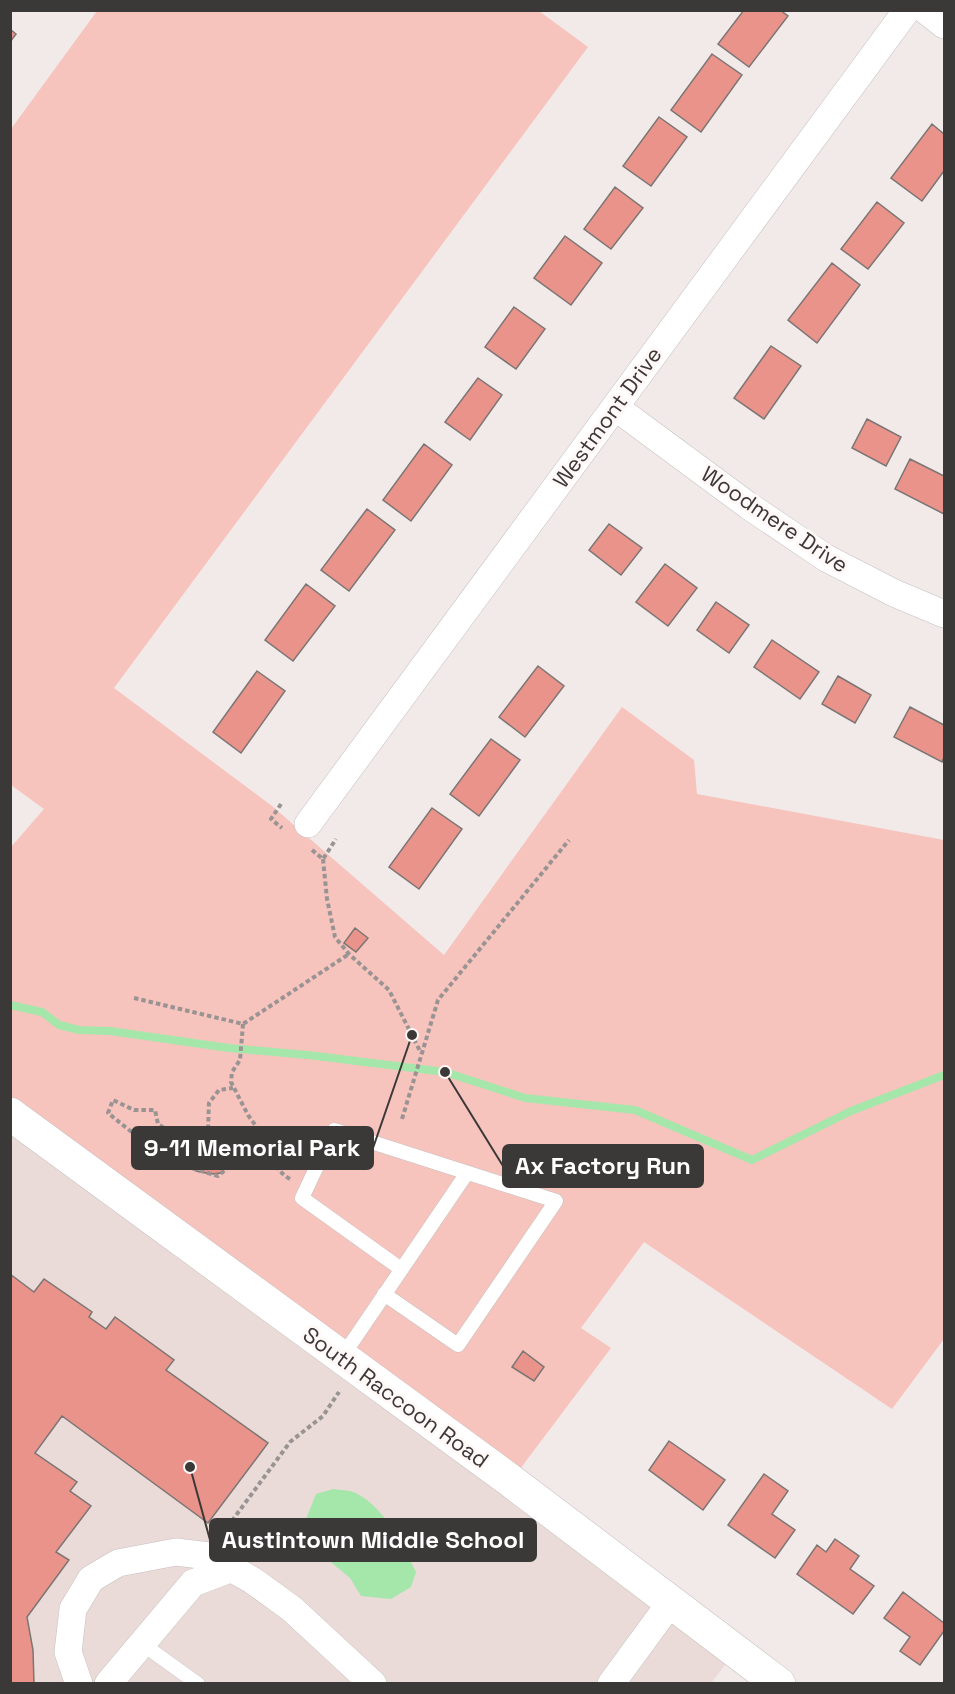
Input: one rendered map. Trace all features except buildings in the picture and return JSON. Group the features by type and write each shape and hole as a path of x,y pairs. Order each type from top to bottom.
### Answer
{"street":[{"name":"Westmont Drive","path":"308,824 907,10"},
{"path":"925,10 945,25"},
{"name":"Woodmere Drive","path":"615,407 749,506 826,558 894,593 945,614"},
{"name":"South Raccoon Road","path":"10,1114 343,1370 511,1481 776,1682"},
{"path":"79,1683 68,1652 74,1609 91,1579 118,1563 176,1552 209,1556 252,1580 292,1609 374,1683"},
{"path":"108,1683 193,1583 230,1569"},
{"path":"611,1683 671,1602"}],"lane":[{"path":"384,1294 458,1345 556,1201 334,1130 302,1198 401,1269"},
{"path":"343,1370 384,1294 467,1173"},
{"path":"141,1643 198,1683"}],"path":[{"path":"402,1119 438,1000 569,840"},
{"path":"323,859 327,899 335,937 349,954 389,990 422,1053"},
{"path":"134,998 243,1024 349,954"},
{"path":"243,1024 240,1060 232,1072 231,1082 248,1115 258,1129 280,1133 318,1132"},
{"path":"208,1129 209,1103 219,1090 233,1088"},
{"path":"189,1144 158,1124 155,1110 134,1110 114,1100 108,1113 149,1146 166,1153 182,1165 218,1176 230,1166 245,1140"},
{"path":"182,1165 189,1144 197,1134 208,1129 245,1140 259,1148 280,1174 296,1182"},
{"path":"220,1538 290,1442 322,1416 343,1370"}],"shaded area":[{"path":"97,11 539,11 588,47 114,688 272,806 444,955 622,707 694,760 697,794 944,840 944,1339 892,1409 644,1242 581,1328 611,1348 511,1481 11,1114 11,847 44,809 11,785 11,129"},
{"path":"10,1114 736,1651 711,1683 11,1683"},
{"path":"333,1489 356,1493 384,1517 399,1539 416,1572 411,1587 391,1599 361,1596 350,1578 321,1554 306,1519 316,1494"}],"waterway":[{"path":"10,1005 42,1012 59,1025 79,1030 110,1031 229,1048 445,1072 525,1098 635,1110 752,1160 851,1111 944,1075"}],"place":[{"name":"9-11 Memorial Park","path":"412,1035"},
{"name":"Ax Factory Run","path":"445,1072"},
{"name":"Austintown Middle School","path":"190,1467"}]}
